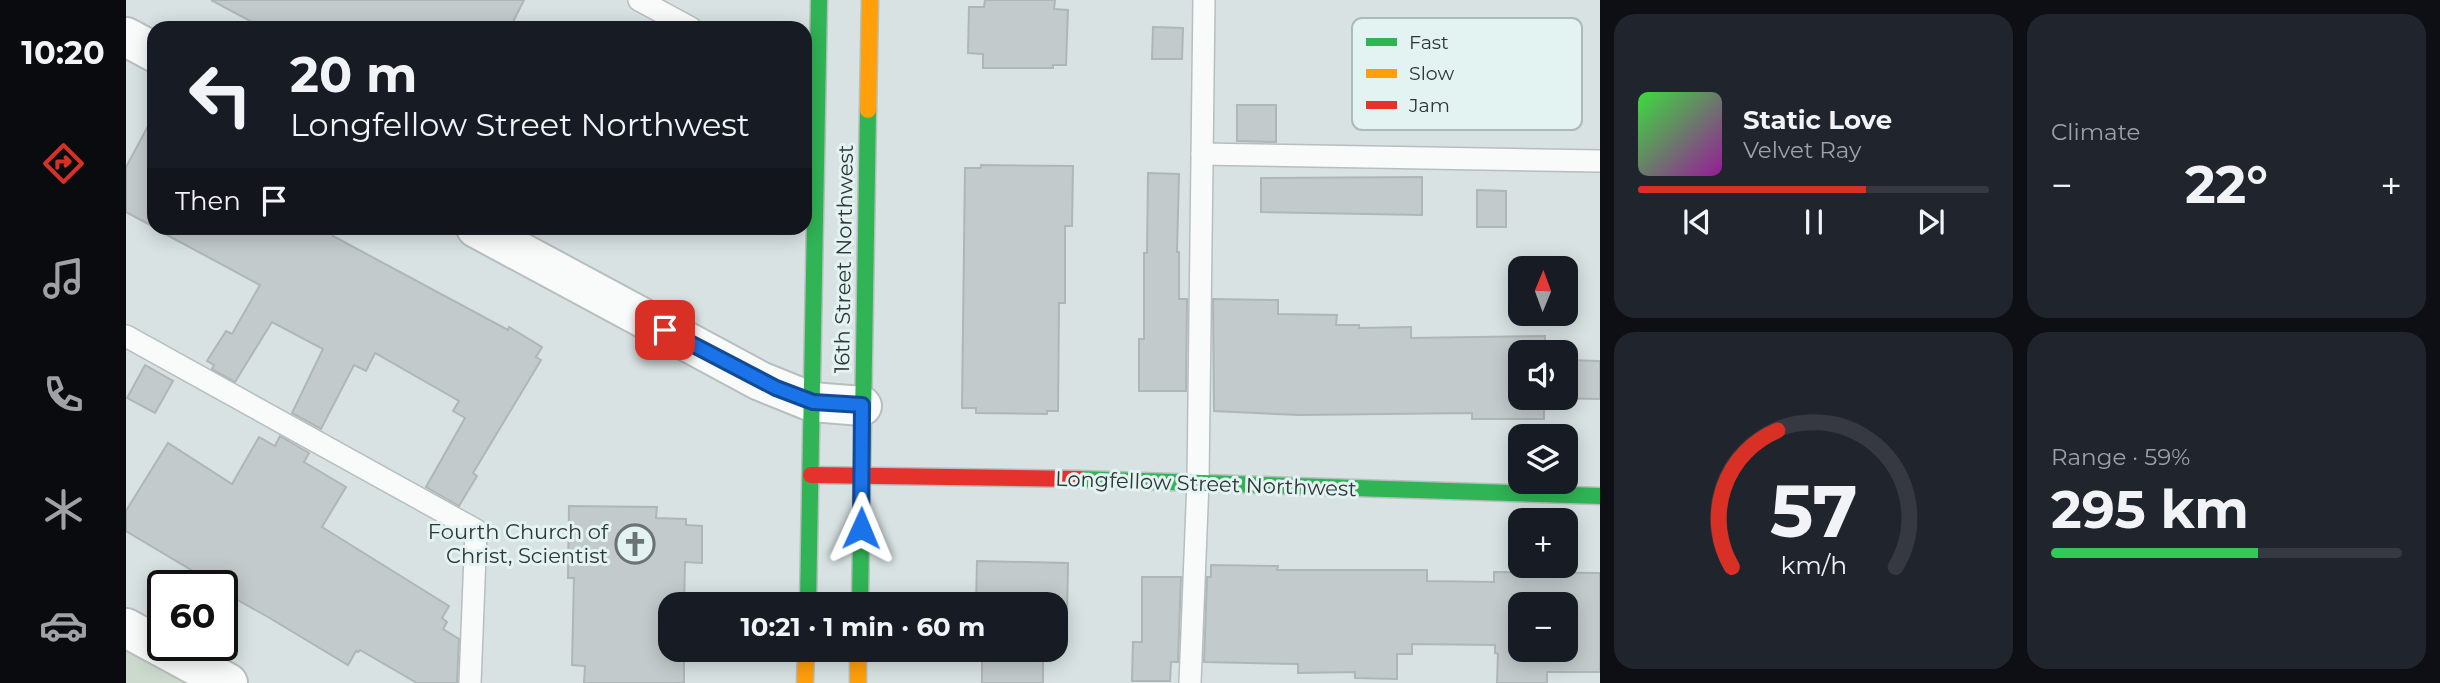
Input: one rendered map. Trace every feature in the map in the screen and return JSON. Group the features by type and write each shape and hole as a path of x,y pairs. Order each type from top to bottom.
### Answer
{"main road":[{"name":"16th Street Northwest","path":"807,592 813,402 812,51 819,0"},
{"name":"16th Street Northwest","path":"860,592 870,0"},
{"name":"Longfellow Street Northwest","path":"811,475 1198,481 1423,493 1600,496"},
{"path":"805,683 806,662"},
{"path":"858,683 859,662"}],"street":[{"path":"126,37 147,48"},
{"path":"489,235 760,381 813,402 862,405"},
{"path":"126,628 228,683"}],"lane":[{"path":"639,0 678,21"},
{"path":"1190,683 1198,481 1204,0"},
{"path":"1202,154 1600,162"},
{"path":"126,337 476,530 470,683"}],"green space":[{"path":"126,647 191,683 126,683"}],"building":[{"path":"211,0 524,0 514,21 250,21"},
{"path":"985,0 1055,0 1054,9 1068,10 1066,65 1053,65 1053,68 983,68 983,54 968,53 969,7 984,7"},
{"path":"1153,27 1183,28 1182,59 1152,59"},
{"path":"1237,105 1276,105 1276,142 1237,141"},
{"path":"147,128 147,223 126,212 126,167"},
{"path":"981,165 1073,166 1072,226 1065,226 1065,303 1059,303 1058,411 1047,411 1047,414 976,413 976,408 962,408 965,168 981,168"},
{"path":"1148,173 1179,174 1177,252 1179,299 1187,299 1186,391 1139,391 1139,339 1144,339"},
{"path":"1422,177 1422,215 1261,212 1261,178"},
{"path":"1477,190 1506,191 1506,227 1477,227"},
{"path":"167,235 334,235 542,347 536,357 541,360 473,473 477,476 459,506 426,487 465,418 453,411 459,401 375,353 366,371 354,365 321,429 292,413 323,349 272,322 235,382 212,369 214,365 207,361 226,331 232,334 260,285"},
{"path":"1213,299 1278,300 1278,314 1337,315 1336,325 1359,325 1359,328 1411,327 1411,338 1545,336 1545,340 1508,340 1508,410 1544,410 1544,419 1472,419 1472,413 1299,415 1214,411"},
{"path":"1578,360 1600,361 1600,399 1578,399"},
{"path":"145,365 173,381 155,413 127,398"},
{"path":"280,436 309,453 304,462 346,487 322,527 449,606 442,618 447,622 443,629 459,639 457,683 417,683 360,650 356,651 348,665 238,600 238,570 191,570 126,531 126,511 168,443 232,484 259,437 275,446"},
{"path":"569,506 657,507 656,518 686,519 686,525 702,526 702,563 685,562 684,592 658,592 658,662 684,662 684,683 584,683 585,666 572,665 574,578 568,578"},
{"path":"977,561 1068,563 1067,592 976,592"},
{"path":"1211,565 1278,566 1277,570 1427,570 1427,581 1494,582 1494,572 1508,572 1508,578 1578,578 1578,573 1600,573 1600,672 1547,672 1547,683 1497,683 1498,654 1495,653 1495,645 1412,644 1412,654 1397,654 1397,679 1355,678 1355,672 1298,673 1298,664 1204,662 1207,577 1211,577"},
{"path":"1142,577 1181,577 1178,662 1171,662 1170,681 1132,681 1133,642 1142,642"},
{"path":"982,662 1043,662 1043,683 982,683"}],"traffic: fast":[{"path":"808,592 819,0"},
{"path":"860,592 868,110"},
{"path":"1079,479 1600,496"}],"traffic: slow":[{"path":"868,110 870,0"},
{"path":"805,683 806,662"},
{"path":"858,662 858,683"}],"traffic: jam":[{"path":"811,475 1079,479"}],"place":[{"name":"Fourth Church of Christ, Scientist","path":"635,544"}],"route":[{"path":"665,330 776,388 813,402 862,405 861,528"}]}
